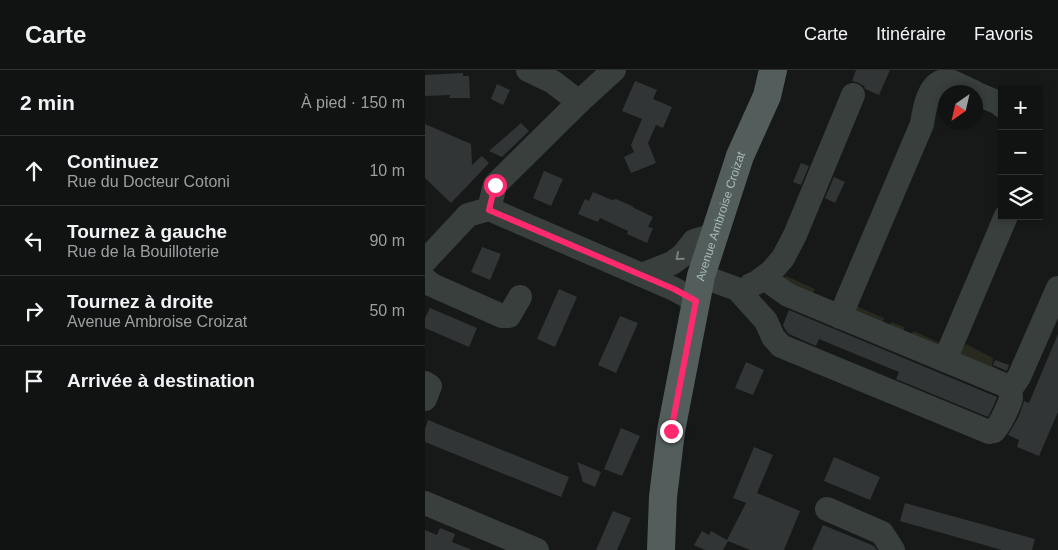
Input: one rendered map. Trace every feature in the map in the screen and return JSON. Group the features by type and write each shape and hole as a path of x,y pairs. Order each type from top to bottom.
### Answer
{"main road":[{"name":"Avenue Ambroise Croizat","path":"661,550 663,497 671,431 699,289 714,235 740,156 767,96 773,70"},
{"name":"Avenue Ambroise Croizat","path":"767,96 786,70"}],"street":[{"path":"528,70 553,82 579,102"},
{"path":"489,210 495,185 614,70"},
{"path":"840,317 922,124 925,105 933,87 939,82 948,81 957,85"},
{"path":"425,261 468,215 489,210 674,289 737,290 756,284 771,272 783,258 795,235 853,95"},
{"path":"983,96 998,103"},
{"path":"945,360 1004,220"},
{"path":"642,275 672,263 683,255 694,241 714,235"},
{"path":"764,278 788,295 1007,386 1011,390"},
{"path":"425,279 431,285 502,316 509,316 520,296"},
{"path":"737,290 766,321 773,337 781,346 989,432 994,431 999,426 1011,398 1011,390 1019,378 1058,288"},
{"path":"425,383 430,386 425,399"},
{"path":"425,503 537,550"},
{"path":"827,509 881,533 893,550"}],"shaded area":[{"path":"786,276 815,289 810,300 784,279"},
{"path":"853,305 884,318 883,323 889,325 892,322 904,327 904,332 910,336 914,331 942,344 938,348 929,348 908,342 853,317 851,313"},
{"path":"962,343 993,358 992,366 1005,373 956,361"}],"building":[{"path":"856,70 890,70 879,95 852,81"},
{"path":"463,73 463,76 469,76 470,98 449,98 450,95 425,96 425,75"},
{"path":"635,81 657,90 653,99 672,107 663,128 656,125 648,143 656,163 631,173 624,157 634,152 631,145 642,119 622,111"},
{"path":"497,84 510,90 503,105 491,99"},
{"path":"521,123 529,131 502,157 489,151"},
{"path":"425,124 471,144 472,165 482,156 489,163 451,203 425,178"},
{"path":"801,163 809,166 801,185 793,182"},
{"path":"544,171 563,179 551,206 533,198"},
{"path":"834,177 845,182 835,203 825,198"},
{"path":"593,192 612,200 616,199 653,217 648,227 653,228 647,243 627,234 628,231 600,218 598,222 578,214 585,199 589,201"},
{"path":"482,247 501,254 490,280 471,272"},
{"path":"559,289 577,297 555,347 537,339"},
{"path":"430,308 477,328 469,347 425,328 425,318"},
{"path":"789,310 997,397 988,417 896,379 899,372 819,339 816,346 789,334 783,325"},
{"path":"620,316 638,323 616,373 598,365"},
{"path":"1058,334 1058,412 1039,456 1017,447 1019,440 1008,435 1019,416 1024,401 1029,403"},
{"path":"995,360 1009,365 1007,371 993,365"},
{"path":"746,362 764,370 753,395 735,388"},
{"path":"428,420 569,477 561,497 425,442 425,429"},
{"path":"621,428 640,436 622,476 604,469"},
{"path":"754,447 773,455 757,493 800,511 784,550 750,550 728,541 723,550 705,550 694,545 702,531 709,535 711,531 727,540 746,503 733,498"},
{"path":"834,457 880,477 870,500 824,481"},
{"path":"577,462 601,472 595,487 583,482"},
{"path":"905,503 1035,539 1032,550 1002,550 900,521"},
{"path":"613,511 631,518 617,550 596,550"},
{"path":"823,525 874,546 877,550 812,550"},
{"path":"440,528 455,534 452,542 472,550 425,550 425,530 437,535"}],"route":[{"path":"495,185 489,210 674,289 696,301 671,431"}]}
